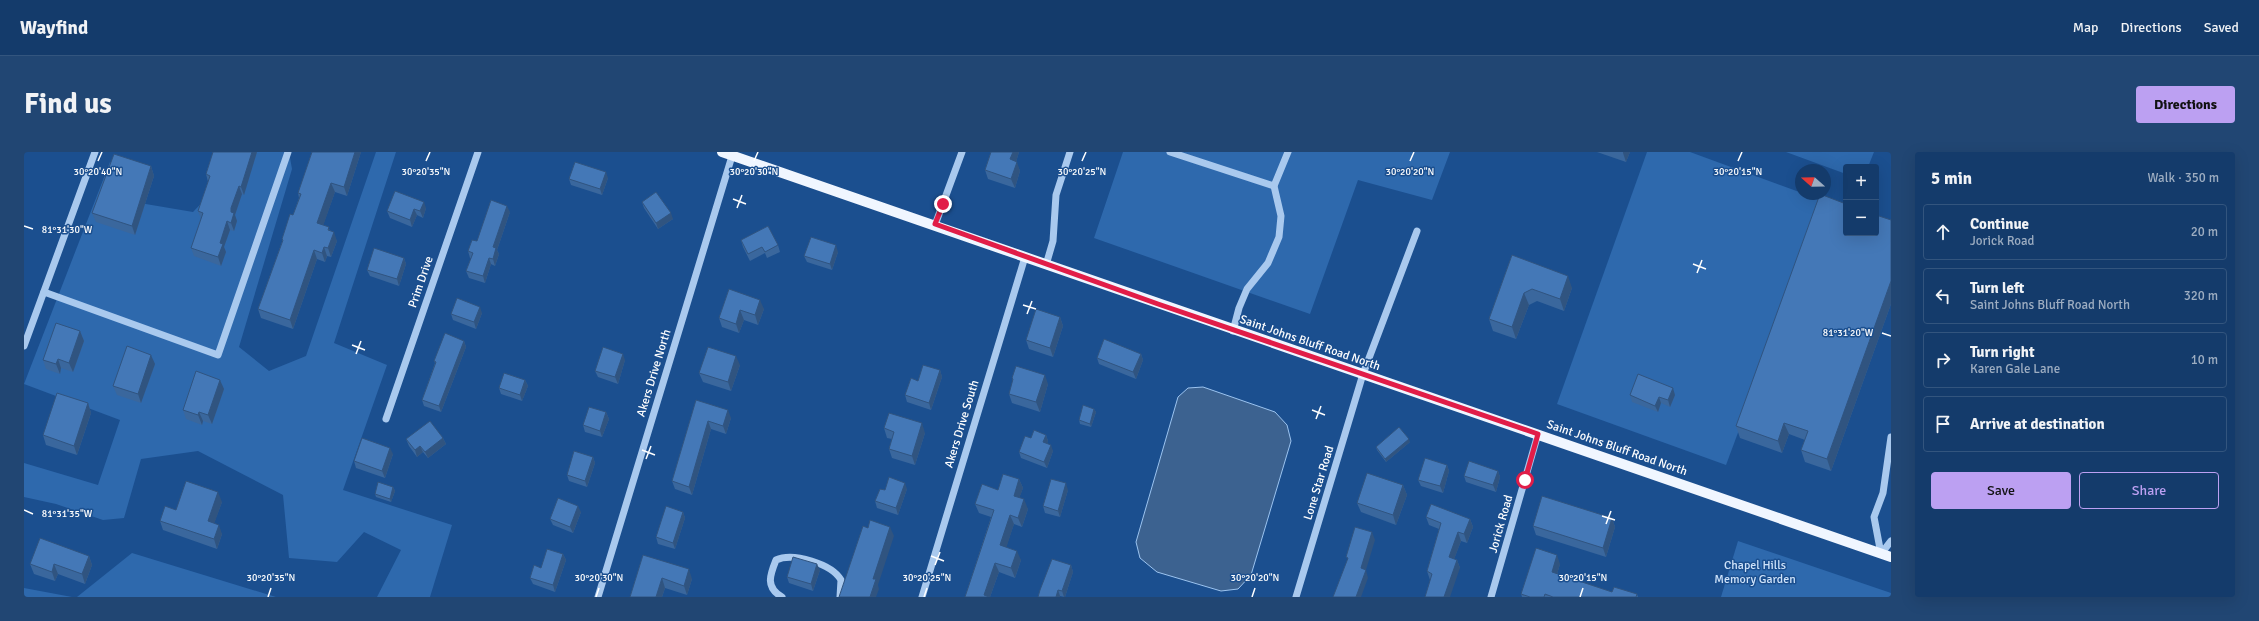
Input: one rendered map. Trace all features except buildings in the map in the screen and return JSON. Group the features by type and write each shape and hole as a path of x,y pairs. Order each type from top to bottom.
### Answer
{"main road":[{"name":"Saint Johns Bluff Road North","path":"722,152 935,224 1233,331 1538,434 1891,557"}],"street":[{"path":"24,346 94,152"},
{"path":"44,292 218,355 288,152"},
{"name":"Prim Drive","path":"386,419 478,152"},
{"path":"935,224 962,152"},
{"path":"1046,265 1053,241 1056,195 1070,152"},
{"path":"1170,152 1274,186"},
{"path":"1233,331 1239,308 1247,289 1268,263 1278,237 1281,216 1274,186 1288,152"},
{"name":"Akers Drive North","path":"598,597 732,156"},
{"name":"Lone Star Road","path":"1296,597 1363,374 1417,231"},
{"name":"Akers Drive South","path":"922,597 1024,257"},
{"name":"Jorick Road","path":"1491,597 1538,434"},
{"path":"1881,554 1874,517 1883,493 1891,437"},
{"path":"1881,554 1891,541"},
{"path":"782,597 772,588 769,577 776,560 791,556 833,570 841,580 840,597"}],"green space":[{"path":"250,152 289,152 292,169 239,347 269,371 306,356 376,152 396,152 334,343 387,365 343,490 452,525 430,597 377,597 401,550 364,532 337,562 289,558 283,495 198,451 141,459 124,518 103,520 56,504 24,497 24,463 98,485 120,420 24,384 110,162 128,201 193,212"},
{"path":"1123,152 1450,152 1432,200 1358,180 1310,314 1094,238"},
{"path":"1647,152 1690,152 1795,190 1795,200 1824,201 1726,465 1557,404"},
{"path":"1786,152 1874,152 1869,164 1843,164 1843,173 1831,168 1831,164 1819,164"},
{"name":"Chapel Hills Memory Garden","path":"1738,541 1891,593 1891,597 1721,597"},
{"path":"132,553 276,597 77,597"},
{"path":"24,588 72,597 24,597"}],"shaded area":[{"path":"1203,387 1275,412 1287,425 1291,441 1251,575 1238,589 1221,591 1157,572 1140,558 1136,542 1178,397 1188,388"}],"route":[{"path":"943,204 935,224 1233,331 1538,434 1525,480"}]}
